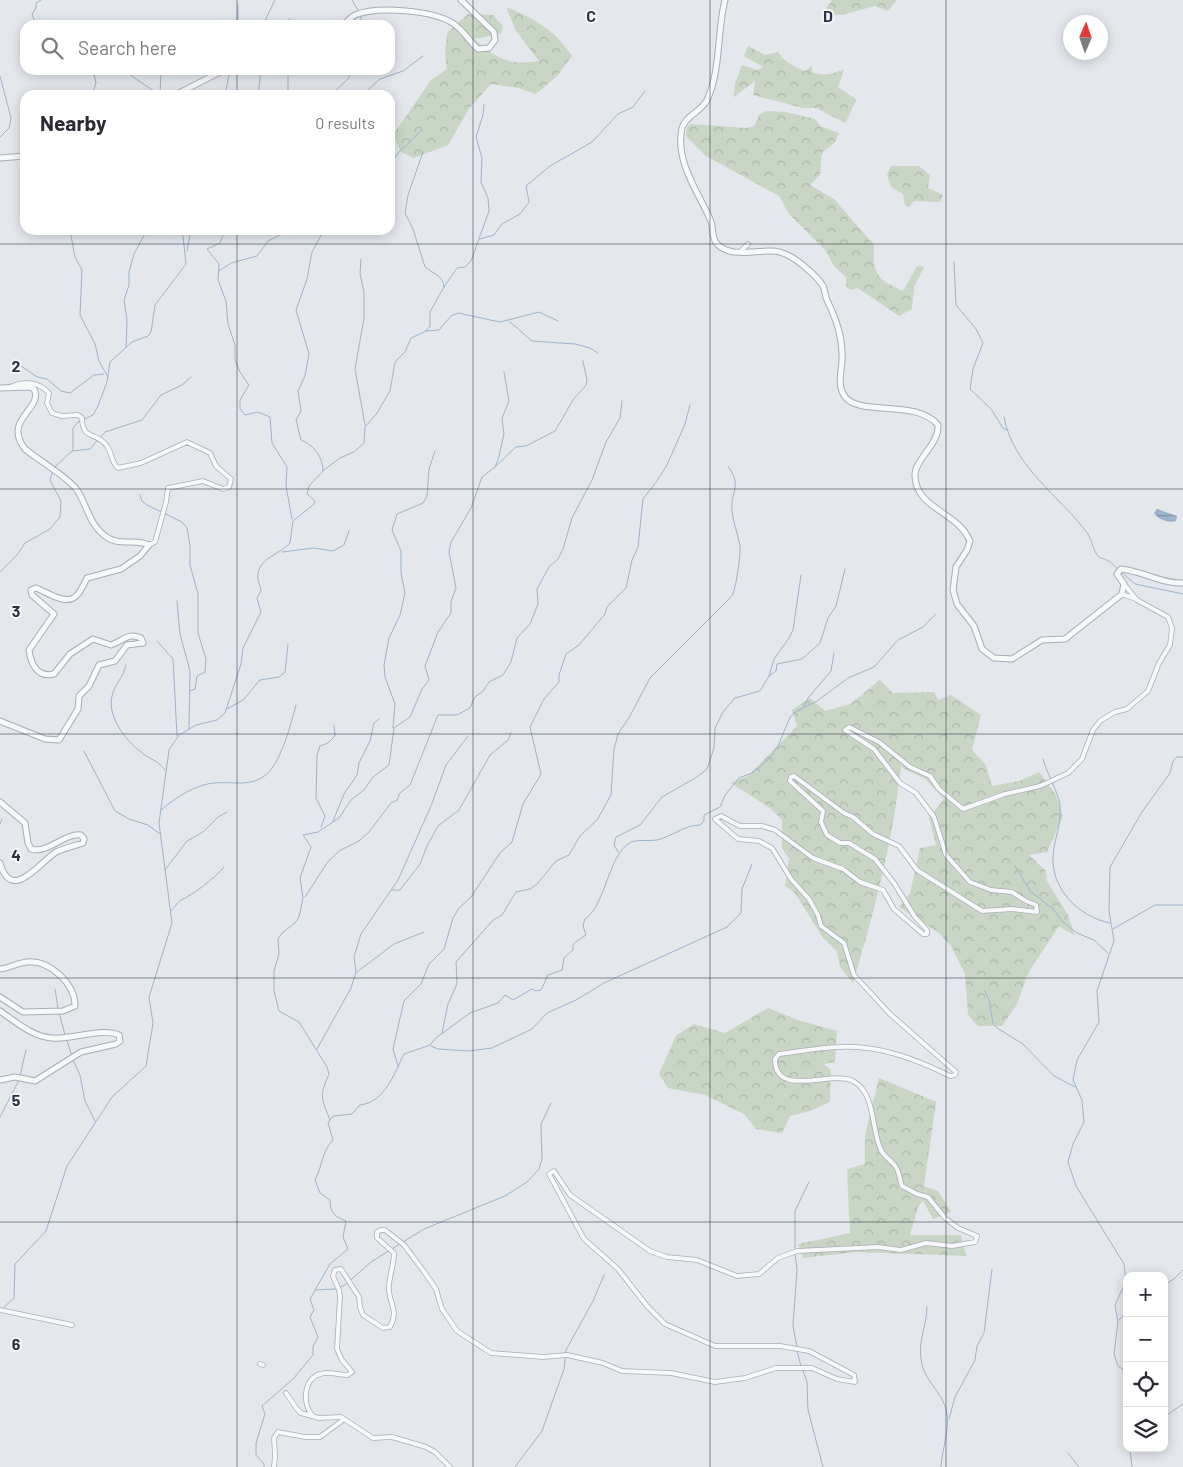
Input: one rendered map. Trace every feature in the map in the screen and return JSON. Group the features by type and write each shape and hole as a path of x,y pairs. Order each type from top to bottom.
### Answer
{"street":[{"path":"350,20 356,15 388,9 401,10 447,20 464,33 478,49 489,48 495,40 494,32 461,0"},
{"path":"725,0 722,12 720,42 709,95 704,105 683,125 681,150 686,172 711,222 714,239 723,248 740,252 768,250 788,254 806,268 823,286 838,323 842,339 841,387 848,400 862,406 906,409 930,418 938,425 929,450 915,470 915,480 929,504 948,514 958,523 970,541 967,550 956,567 953,590 957,604 972,621 982,649 994,658 1012,659 1037,642 1065,639 1122,594 1124,584"},
{"path":"185,90 214,75"},
{"path":"0,158 20,156"},
{"path":"740,252 748,244"},
{"path":"0,721 46,739 59,740 78,709 79,696 89,686 99,665 115,661 127,645 140,645 143,643 141,638 135,635 127,636 111,645 93,639 70,654 54,674 42,675 38,672 29,650 54,614 32,595 31,590 36,588 62,598 72,599 77,595 88,578 121,568 140,556 149,544 155,542 168,488 203,480 223,489 229,488 231,479 216,466 210,454 186,442 141,463 118,468 107,446 85,432 82,427 82,418 78,415 62,416 52,413 47,403 49,393 45,389 24,383 8,388"},
{"path":"0,388 30,387 36,392 33,403 17,426 19,442 25,449 77,490 86,512 104,536 125,544 144,542 149,544"},
{"path":"1136,599 1117,574 1121,569 1150,575 1162,581 1183,584"},
{"path":"313,1416 308,1409 306,1397 308,1385 314,1377 325,1373 348,1375 352,1372 342,1360 337,1350 340,1296 333,1276 335,1270 341,1269 346,1273 360,1297 360,1307 363,1315 383,1328 390,1327 394,1319 395,1309 389,1286 394,1253 377,1238 377,1232 381,1230 385,1230 402,1242 426,1272 436,1289 442,1309 457,1331 491,1353 543,1357 567,1355 603,1363 622,1371 671,1373 715,1382 746,1378 776,1368 812,1368 837,1379 855,1382 854,1375 809,1351 780,1346 714,1346 665,1324 646,1306 618,1269 584,1239 549,1174 554,1171 570,1195 650,1251 668,1257 697,1260 736,1276 759,1274 778,1258 797,1251 878,1247 901,1250 926,1244 952,1246 975,1242 977,1236 958,1228 945,1218 932,1199 902,1186 896,1168 884,1156 878,1144 868,1099 861,1087 847,1079 819,1079 796,1082 783,1078 779,1074 775,1059 779,1054 839,1046 887,1051 950,1076 954,1076 956,1072 890,1014 854,975 844,943 821,926 818,915 809,898 791,879 772,848 759,841 738,839 715,819 721,816 740,826 762,826 774,830 813,858 843,869 860,882 883,890 894,909 923,934 927,934 927,930 915,918 894,883 875,859 849,843 840,843 827,835 821,822 823,811 790,781 791,777 794,776 844,813 853,817 873,834 899,846 917,870 971,904 982,910 1022,909 1035,913 1038,910 1036,905 1012,892 991,890 970,882 946,855 934,817 916,792 900,783 874,749 845,730 849,727 879,742 910,767 930,776 939,788 963,809 1004,794 1057,779 1068,773 1082,759 1093,730 1100,721 1115,712 1127,709 1148,691 1159,663 1170,645 1172,628 1168,617 1136,599 1122,594"},
{"path":"0,802 25,824 28,843 31,848 43,848 74,835 81,835 84,839 83,843 58,851 20,879 10,880 4,877 0,863"},
{"path":"0,969 28,962 43,964 66,983 74,999 75,1006 63,1011 23,1012 0,997"},
{"path":"0,1011 20,1025 50,1038 78,1038 107,1032 119,1035 120,1041 116,1044 81,1052 35,1080 15,1077 0,1080"},
{"path":"2,1310 72,1325"},
{"path":"286,1393 297,1409 313,1416 341,1417 373,1438 392,1437 426,1447 435,1452 450,1467"},
{"path":"274,1467 276,1456 274,1438 278,1432 304,1437 320,1437 343,1420"}],"green space":[{"path":"832,0 897,0 888,11 875,6 842,15 823,14"},
{"path":"506,7 527,16 543,26 558,38 572,56 557,76 536,94 519,88 491,84 469,109 448,145 414,158 401,152 395,139 395,132 431,80 447,69 445,55 447,33 468,14 493,15 503,26 501,34 474,39 496,56 503,59 519,62 539,61 516,31"},
{"path":"748,46 765,55 778,52 790,64 805,71 812,66 812,72 824,75 844,69 838,87 857,100 845,123 816,108 803,108 753,95 755,81 734,97 735,83 742,65 758,70 763,67 744,56"},
{"path":"767,111 786,112 815,119 820,126 839,133 835,142 822,153 820,175 810,185 834,199 874,245 875,269 887,283 903,291 917,266 924,267 914,287 912,309 899,316 858,288 851,290 846,286 846,277 834,266 826,251 789,214 779,196 706,156 686,136 687,127 691,124 746,128 754,126 760,114"},
{"path":"891,166 919,166 930,175 928,188 943,195 940,202 914,201 909,207 905,205 903,194 891,187 887,175"},
{"path":"880,680 893,693 934,692 938,700 951,695 981,715 972,750 986,765 992,786 1019,781 1039,772 1056,795 1063,816 1047,852 1029,855 1046,871 1047,881 1068,915 1075,936 1059,926 1028,973 1017,1004 1002,1026 978,1026 968,1015 965,974 951,946 939,933 899,907 910,893 920,848 936,845 929,818 944,799 925,779 901,767 898,795 882,876 853,983 840,967 837,951 823,938 795,893 785,886 789,859 782,848 782,820 770,808 731,783 748,776 797,726 792,710 810,698 825,711 850,704"},
{"path":"768,1008 798,1020 837,1031 835,1062 824,1064 831,1070 830,1102 810,1111 790,1116 782,1133 756,1129 744,1114 705,1095 668,1088 659,1074 676,1036 694,1024 725,1033"},
{"path":"879,1078 936,1102 924,1186 938,1191 951,1212 933,1219 923,1201 918,1207 910,1235 961,1235 966,1256 856,1252 803,1258 798,1244 850,1233 847,1169 865,1164 865,1135"}],"water":[{"path":"1157,509 1177,516 1176,521 1161,519 1154,513"}],"waterway":[{"path":"34,20 32,14 36,8 36,3 41,0"},
{"path":"265,20 275,0"},
{"path":"352,0 359,12"},
{"path":"238,5 238,20"},
{"path":"360,16 361,20"},
{"path":"395,74 403,71 423,56"},
{"path":"94,75 96,83 94,90"},
{"path":"130,75 152,90"},
{"path":"160,90 161,75"},
{"path":"226,90 229,75"},
{"path":"259,90 260,75"},
{"path":"288,75 288,90"},
{"path":"336,90 350,75"},
{"path":"368,90 380,79 392,75"},
{"path":"0,76 11,118 9,128 0,137"},
{"path":"480,239 494,235 502,224 520,214 529,202 526,186 550,166 592,142 618,114 633,107 645,91"},
{"path":"3,1308 14,1298 15,1264 46,1231 67,1166 112,1097 146,1066 153,1023 149,997 172,923 159,823 169,750 179,735 196,725 217,720 225,713 241,664 243,648 261,612 257,598 261,591 258,580 260,567 290,543 293,521 314,504 315,501 307,494 309,486 325,469 340,458 354,452 364,443 365,427 377,413 390,391 395,362 405,352 411,338 430,327 430,312 457,268 465,267 471,261 489,211 488,198 481,182 482,158 476,137 483,115 484,104"},
{"path":"395,158 421,131"},
{"path":"423,152 408,195 405,213 413,229 425,267 440,277 444,287"},
{"path":"71,235 75,257 82,270 80,315 95,344 99,361 108,377"},
{"path":"126,347 127,320 124,300 129,285 129,272 134,254 144,235"},
{"path":"55,467 73,450 73,428 78,422 93,415 98,406 107,382 110,362 132,342 148,336 151,332 155,305 186,264 182,235"},
{"path":"187,251 190,235"},
{"path":"223,235 220,243 207,249 219,264 218,280 226,301 228,324 235,345 235,360 240,372 249,385 240,400 240,409 245,415 258,412 270,417 272,443 287,467 286,486 292,519"},
{"path":"219,271 231,263 257,256 268,241 280,235"},
{"path":"321,235 312,252 307,279 296,310 309,354 305,376 298,391 301,411 296,420 301,440 317,452 323,466 323,471"},
{"path":"361,259 360,274 364,292 364,318 355,369 365,425"},
{"path":"954,262 956,305 976,329 983,343 973,369 970,389 991,409 1003,428 1007,430"},
{"path":"426,331 439,330 451,316 458,313 500,322 539,312 558,321"},
{"path":"509,321 532,341 575,344 590,348 598,353"},
{"path":"14,361 37,377 47,379 61,391 70,393 94,375 104,374"},
{"path":"496,466 516,447 526,446 555,431 573,400 586,385 587,380 583,361"},
{"path":"330,1120 322,1097 329,1074 327,1067 299,1022 279,1011 274,991 274,971 279,954 278,939 299,917 303,898 300,878 311,847 303,835 318,832 339,818 351,800 364,790 373,777 389,765 394,728 410,717 422,689 429,680 425,666 438,632 451,613 451,602 456,588 449,552 451,542 471,508 482,477 495,467 498,460 504,434 502,418 509,401 504,372"},
{"path":"73,451 90,449 105,432 142,420 161,395 182,385 191,377"},
{"path":"305,897 327,863 339,851 359,841 369,832 391,803 397,800 400,793 410,785 438,715 457,715 470,708 474,698 483,691 489,682 503,675 511,662 517,638 530,624 538,604 537,589 549,567 558,559 563,549 572,518 592,480 606,442 620,418 622,401"},
{"path":"398,1066 393,1049 404,1001 421,984 429,964 444,949 453,918 459,908 471,897 500,853 512,842 523,804 541,774 530,727 544,699 559,682 559,675 566,654 579,645 605,614 607,607 626,588 632,560 638,547 643,499 667,465 685,424 690,405"},
{"path":"1004,417 1009,435 1027,466 1077,520 1088,534 1098,556 1109,561 1119,570"},
{"path":"393,728 395,704 385,677 384,665 389,638 400,615 405,593 401,573 401,551 392,530 397,514 423,503 427,496 429,469 435,451"},
{"path":"442,1033 448,1004 457,984 456,962 493,920 502,915 516,892 530,889 537,884 556,861 569,855 580,836 597,820 611,795 614,749 618,734 650,678 732,596 738,571 740,546 732,511 735,479 728,466"},
{"path":"0,572 17,555 25,543 50,529 60,517 61,501 50,480 53,470"},
{"path":"140,495 142,501 147,505 182,522 187,528 190,545 190,565 198,594 198,633 206,659 205,672 197,676 195,689 190,691"},
{"path":"282,552 314,548 333,551 344,545 349,531"},
{"path":"769,676 776,671 777,664 802,659 820,643 828,618 836,606 845,569"},
{"path":"1122,573 1135,584 1183,594"},
{"path":"618,852 614,845 616,837 640,825 662,797 697,777 707,769 714,748 715,728 723,712 735,698 760,691 769,676 774,659 793,630 801,575"},
{"path":"177,601 180,634 190,671 189,729"},
{"path":"264,1467 264,1464 256,1455 256,1443 265,1414 262,1406 293,1379 313,1355 313,1346 318,1337 310,1317 314,1310 310,1299 330,1264 348,1249 343,1237 346,1221 333,1214 330,1200 320,1193 315,1180 324,1154 333,1140 328,1123 333,1116 352,1114 360,1105 376,1099 388,1086 404,1054 430,1045 436,1038 470,1013 498,1003 505,995 513,1000 532,989 536,991 541,990 548,975 562,970 564,958 573,950 573,944 586,935 583,926 585,919 598,902 619,853 626,845 635,841 657,840 689,827 700,825 704,821 704,815 720,807 725,795 739,778 752,773 769,759 778,746 790,717 797,711 817,701 848,678 874,667 898,640 923,627 936,614"},
{"path":"157,641 173,659 177,736"},
{"path":"227,709 243,700 260,680 279,677 285,672 288,644"},
{"path":"804,707 808,698 831,671 834,653"},
{"path":"126,665 112,696 112,712 119,728 129,742 159,763 165,770"},
{"path":"161,810 179,796 201,786 215,783 245,783 263,777 269,772 280,755 296,705"},
{"path":"333,821 344,794 357,775 359,763 370,741 374,723 379,719"},
{"path":"321,827 325,816 316,798 317,755 320,746 328,743 335,736 334,725"},
{"path":"392,890 400,890 420,864 438,826 459,810 490,755 508,740 511,733"},
{"path":"317,1049 351,988 356,972 354,957 361,934 398,880 431,806 446,765 468,736"},
{"path":"84,751 115,811 129,819 148,825 160,834"},
{"path":"1123,1369 1118,1366 1114,1354 1118,1322 1115,1305 1126,1281 1124,1264 1076,1186 1068,1162 1073,1144 1084,1122 1082,1100 1073,1080 1077,1060 1099,1022 1097,991 1114,941 1109,911 1110,867 1142,812 1170,773 1173,761 1177,757 1183,757"},
{"path":"1043,759 1060,806 1060,819 1053,856 1057,880 1069,900 1078,908 1088,915 1110,923"},
{"path":"165,870 187,841 203,832 218,817 227,812"},
{"path":"0,824 2,819"},
{"path":"431,1046 438,1049 469,1051 492,1048 532,1029 547,1013 576,1000 604,983 727,927 741,913 742,889 752,864"},
{"path":"1015,866 1030,891 1053,909 1063,922 1077,933 1094,940 1108,953"},
{"path":"170,912 180,901 204,886 224,867"},
{"path":"1113,929 1155,905 1183,905"},
{"path":"357,972 394,944 424,932"},
{"path":"55,989 58,1008"},
{"path":"985,991 989,1000 993,1023 997,1028 1023,1044 1054,1076 1075,1087"},
{"path":"59,1012 65,1035"},
{"path":"66,1038 72,1056"},
{"path":"20,1076 26,1050"},
{"path":"73,1060 80,1075 85,1101 95,1121"},
{"path":"0,1117 19,1080"},
{"path":"315,1290 336,1289 345,1285 371,1262 424,1229 505,1196 527,1182 539,1169 542,1159 541,1124 551,1103"},
{"path":"795,1250 795,1211 809,1182"},
{"path":"795,1254 797,1269 793,1326 797,1347"},
{"path":"949,1419 955,1397 975,1360 977,1346 984,1333 992,1269"},
{"path":"1168,1283 1183,1270"},
{"path":"515,1467 542,1431 564,1369 566,1350 593,1301 604,1275"},
{"path":"927,1307 920,1352 922,1366 942,1400 947,1414 947,1429 941,1467"},
{"path":"1119,1320 1123,1316"},
{"path":"797,1351 801,1366"},
{"path":"803,1370 807,1382 808,1410 823,1467"},
{"path":"1168,1414 1183,1404"},
{"path":"1130,1452 1132,1467"},
{"path":"1068,1453 1079,1467"}]}
